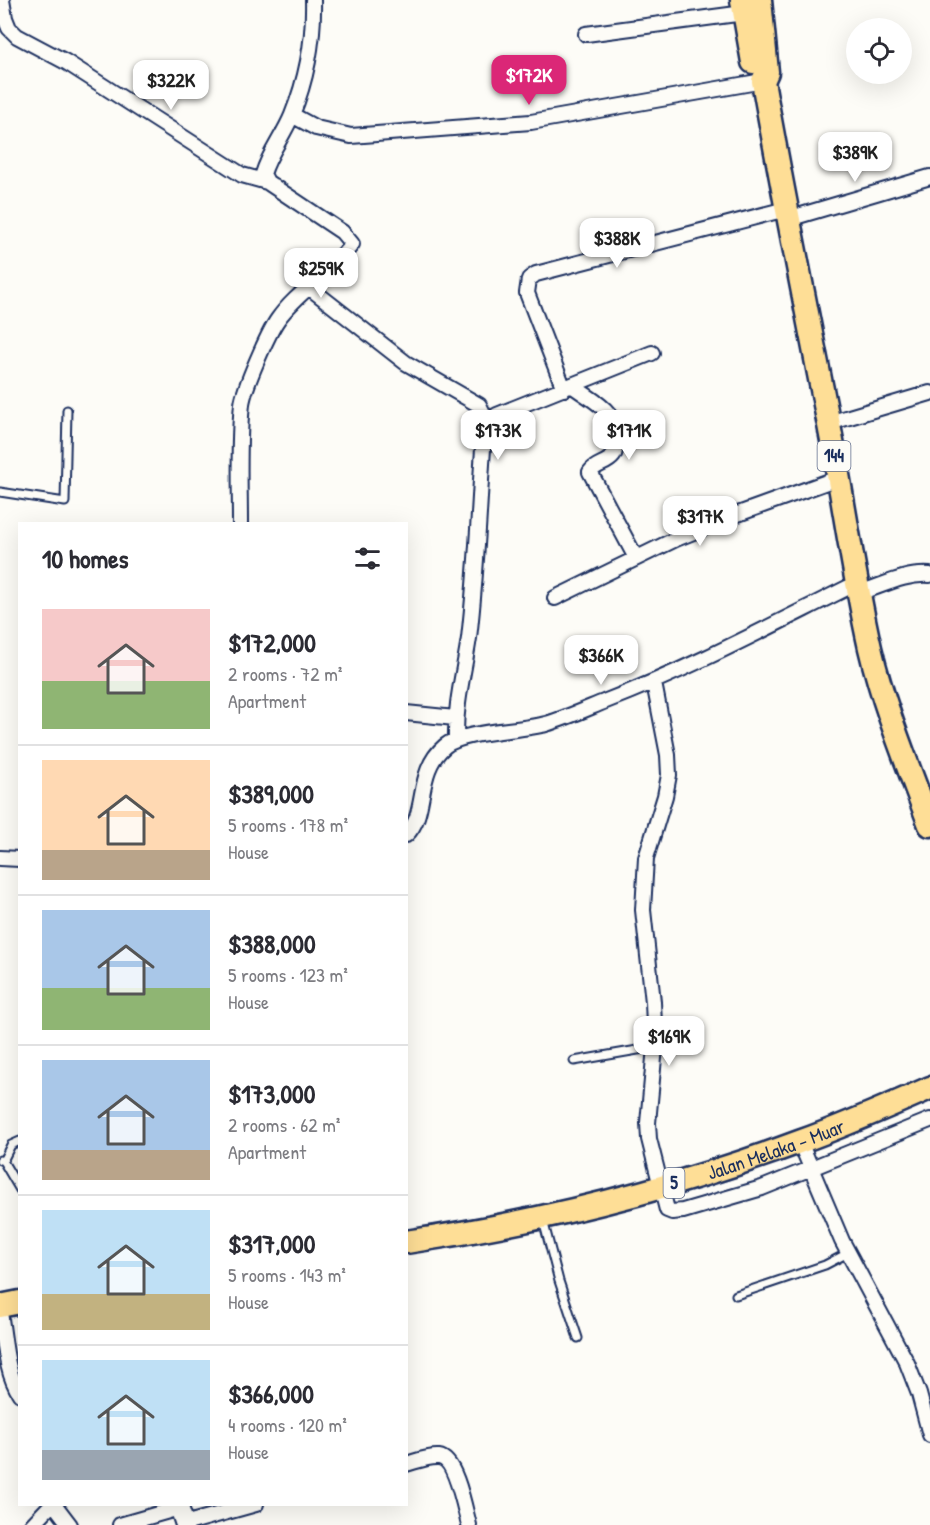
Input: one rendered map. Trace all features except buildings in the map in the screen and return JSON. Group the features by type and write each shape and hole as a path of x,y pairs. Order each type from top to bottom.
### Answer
{"main road":[{"name":"144","path":"749,4 756,74 763,81 871,651 923,787 930,825"},
{"name":"Jalan Melaka - Muar","path":"408,1242 542,1217 661,1187 800,1142 930,1088"},
{"path":"0,1306 18,1302"}],"street":[{"path":"267,182 263,174 292,115 305,76 314,24 313,0"},
{"path":"3,4 9,28 17,36 66,62 242,175 267,182 342,232 352,242 345,253 277,320 242,401 240,522"},
{"path":"586,34 749,4"},
{"path":"292,115 316,128 351,136 531,122 763,81"},
{"path":"636,558 590,472 615,454 616,428 613,419 604,409 569,388 527,293 529,279 536,274 930,177"},
{"path":"310,288 406,363 479,405 488,423"},
{"path":"456,739 455,718 469,639 484,435 488,423 497,415 652,353"},
{"path":"829,423 930,393"},
{"path":"555,598 636,558 738,514 838,478"},
{"path":"408,834 416,820 428,769 440,751 456,739 548,724 654,683 858,588 930,575"},
{"path":"654,683 667,746 669,775 646,858 644,880 643,909 653,1002 655,1047 648,1123 649,1139 667,1210 682,1211 762,1188 930,1120"},
{"path":"408,713 455,718"},
{"path":"0,858 18,859"},
{"path":"800,1142 848,1253 907,1363 919,1394 930,1435"},
{"path":"0,1313 10,1373 18,1391"},
{"path":"408,1464 438,1457 444,1458 449,1463 469,1525"},
{"path":"32,1525 51,1506"},
{"path":"55,1506 70,1525"},
{"path":"120,1525 243,1506"}],"lane":[{"path":"0,492 65,502 67,410"},
{"path":"574,1061 655,1047"},
{"path":"18,1142 11,1145 1,1160 18,1187"},
{"path":"542,1217 559,1281 578,1338"},
{"path":"736,1295 815,1269 848,1253"}]}
